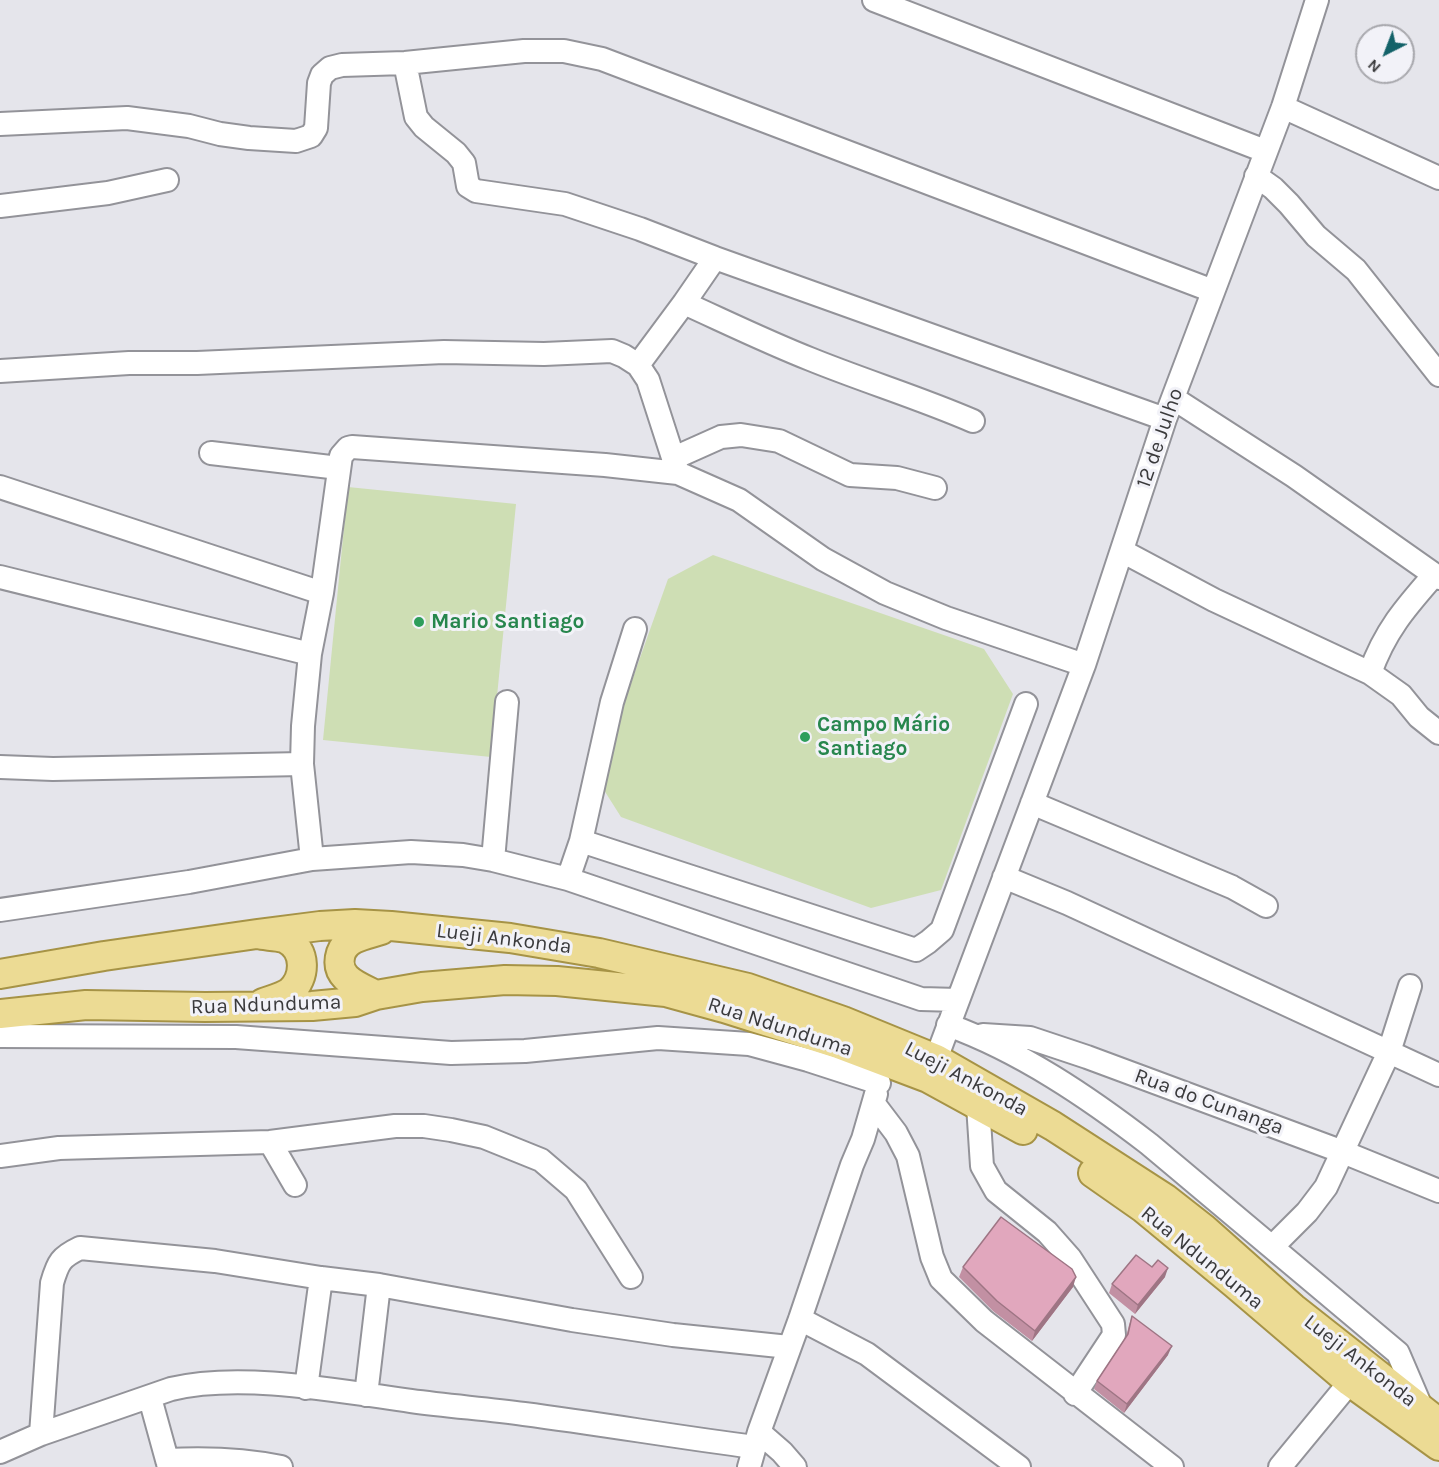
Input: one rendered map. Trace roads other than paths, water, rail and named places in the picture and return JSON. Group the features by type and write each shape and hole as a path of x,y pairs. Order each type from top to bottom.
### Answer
{"main road":[{"name":"Lueji Ankonda","path":"0,974 104,956 320,926 391,926 510,938 599,952 748,988 843,1021 936,1059 1053,1126 1166,1199 1203,1228 1293,1308 1430,1416"},
{"path":"376,995 351,982 342,974 339,962 343,949 352,940 391,926"},
{"path":"257,934 286,939 298,951 303,966 298,982 289,993 259,1005"},
{"name":"Rua Ndunduma","path":"0,1014 86,1005 312,1006 355,1002 376,995 422,987 505,980 556,981 666,992 724,1008 838,1044 879,1083 928,1078 1067,1155 1143,1208 1350,1382 1439,1446"}],"street":[{"path":"874,0 1265,151"},
{"name":"12 de Julho","path":"936,1059 1084,665 1169,408 1282,107 1317,0"},
{"path":"0,124 127,118 179,124 249,138 296,141 311,136 316,128 319,83 322,75 330,68 342,65 405,63 524,51 564,51 602,59 1213,291"},
{"path":"405,63 416,117 424,127 456,153 464,163 468,186 476,191 565,204 640,229 714,258 1169,408 1294,476 1436,577 1396,620 1385,636 1370,673"},
{"path":"1282,107 1439,178"},
{"path":"1256,176 1273,188 1316,236 1356,270 1439,375"},
{"path":"0,206 108,193 167,180"},
{"path":"638,365 714,258"},
{"path":"684,303 753,336 812,360 906,393 973,421"},
{"path":"0,371 129,363 197,363 444,352 544,354 612,351 638,365 648,380 676,466"},
{"path":"676,466 721,437 741,435 779,441 850,475 897,478 935,488"},
{"path":"312,859 302,764 303,726 310,654 322,593 339,468 344,452 352,447 605,465 676,466 739,500 823,560 885,593 946,618 1084,665"},
{"path":"211,453 339,468"},
{"path":"0,487 322,593"},
{"path":"1122,551 1214,600 1370,673 1401,695 1419,717 1439,733"},
{"path":"0,578 310,654"},
{"path":"568,879 580,841 612,702 635,630"},
{"path":"493,860 507,702"},
{"path":"580,841 916,950 942,930 1026,704"},
{"path":"0,767 53,769 302,764"},
{"path":"1032,803 1223,883 1266,906"},
{"path":"0,910 189,882 312,859 411,852 463,855 493,860 568,879 921,999 958,1000"},
{"path":"1004,878 1068,903 1439,1075"},
{"path":"1272,1247 1307,1212 1326,1187 1389,1052 1410,986"},
{"path":"948,1024 974,1034"},
{"name":"Rua do Cunanga","path":"974,1034 1030,1038 1343,1152 1439,1191"},
{"name":"Lueji Ankonda","path":"974,1034 1031,1064 1115,1118 1272,1247 1398,1353 1430,1416"},
{"path":"0,1036 236,1037 451,1053 525,1051 658,1038 749,1044 879,1083"},
{"path":"754,1449 863,1139 879,1083"},
{"path":"879,1083 896,1133 908,1156 932,1257 941,1279 984,1321 1075,1394 1172,1467"},
{"path":"978,1105 982,1166 996,1191 1047,1232 1070,1258 1113,1324 1114,1335 1075,1394"},
{"path":"0,1156 59,1148 270,1143 395,1126 424,1126 484,1137 541,1160 576,1190 632,1277"},
{"path":"270,1143 295,1185"},
{"path":"41,1434 52,1283 57,1267 64,1256 80,1248 215,1261 380,1285 572,1320 673,1335 789,1347"},
{"path":"306,1388 321,1278"},
{"path":"366,1395 380,1285"},
{"path":"800,1319 867,1354 1016,1466"},
{"path":"0,1452 41,1434 171,1389 192,1384 222,1382 306,1388 522,1413 782,1452 795,1467"},
{"path":"1280,1467 1350,1382"},
{"path":"150,1398 168,1463 203,1458 263,1463 281,1467"}],"place":[{"name":"Mario Santiago","path":"419,622"},
{"name":"Campo Mário Santiago","path":"805,737"}]}
